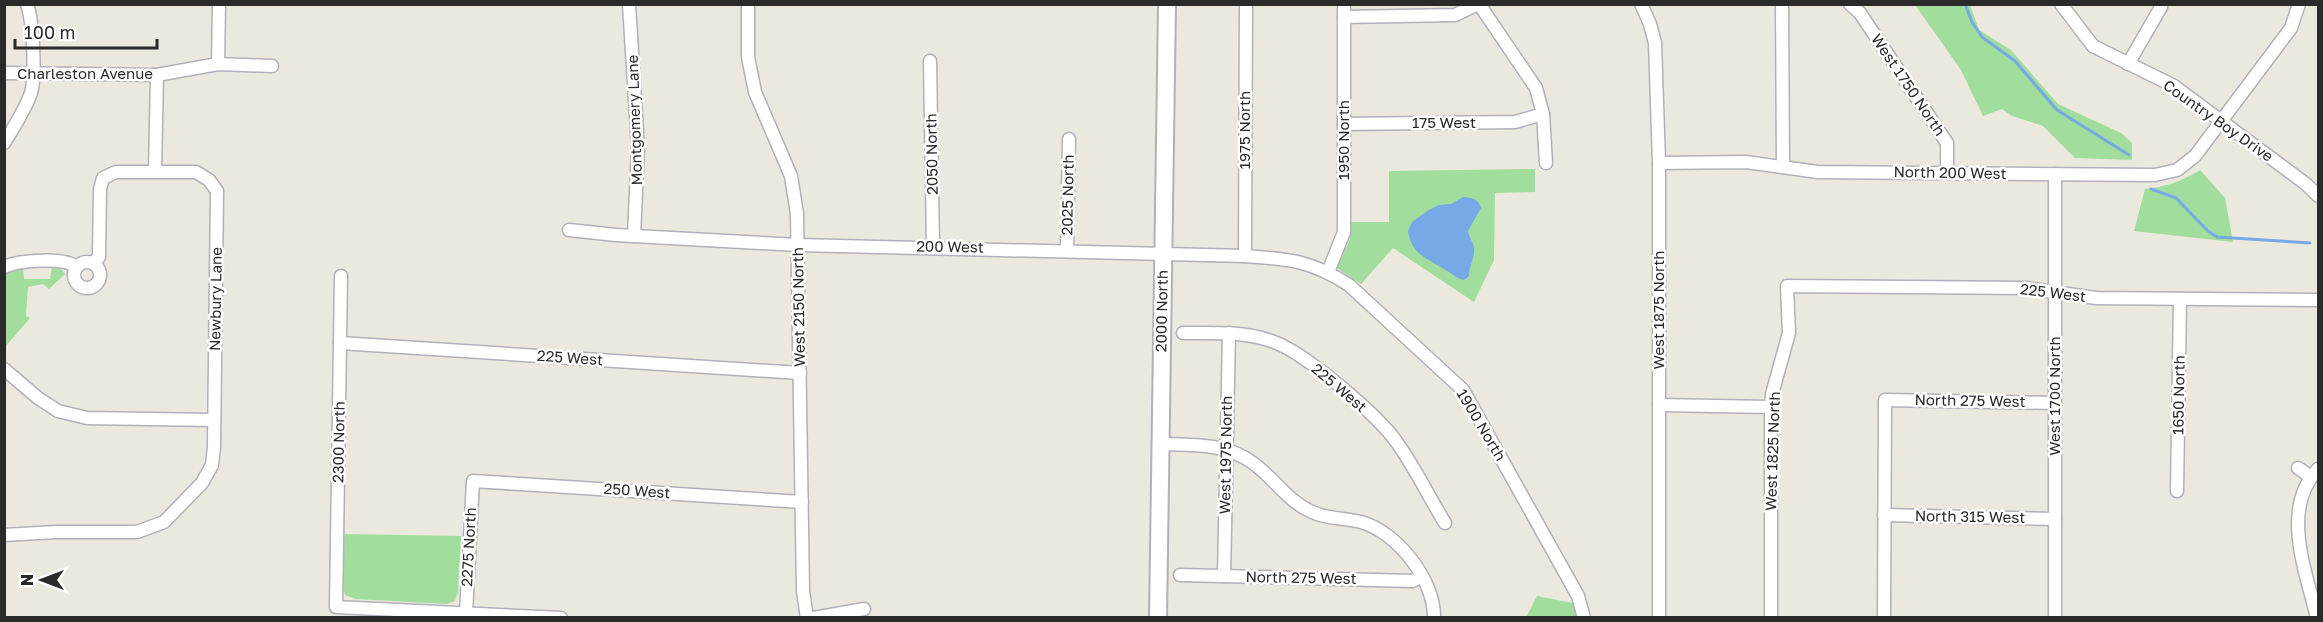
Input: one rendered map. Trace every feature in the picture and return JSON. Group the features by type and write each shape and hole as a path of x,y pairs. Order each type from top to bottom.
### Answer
{"street":[{"path":"4,143 16,125 32,91 33,31 27,4"},
{"path":"218,64 219,4"},
{"name":"Montgomery Lane","path":"629,4 638,148 634,236"},
{"name":"West 2150 North","path":"748,4 748,57 755,92 791,176 797,214 803,591 807,618"},
{"name":"2000 North","path":"1158,618 1167,4"},
{"name":"1975 North","path":"1245,256 1246,4"},
{"path":"1344,11 1455,15 1478,4 1536,88 1543,114 1546,163"},
{"name":"West 1875 North","path":"1641,4 1655,42 1659,163 1659,618"},
{"path":"1782,4 1784,167"},
{"name":"West 1750 North","path":"1850,4 1860,13 1947,143 1947,173"},
{"name":"Country Boy Drive","path":"2061,4 2094,46 2174,86 2319,196"},
{"name":"North 200 West","path":"1659,163 1746,162 1818,172 2155,175 2177,170 2195,156 2291,28 2299,4"},
{"path":"2128,64 2161,8"},
{"name":"1950 North","path":"1328,272 1344,232 1344,11"},
{"name":"2050 North","path":"930,62 933,247"},
{"name":"Charleston Avenue","path":"4,73 157,75 218,64 272,66"},
{"path":"93,263 99,257 100,189 104,178 116,172 156,171 157,75"},
{"name":"175 West","path":"1344,123 1515,122 1543,114"},
{"name":"2025 North","path":"1067,251 1069,139"},
{"name":"Newbury Lane","path":"4,535 56,532 137,532 164,522 202,483 212,465 217,191 209,180 196,172 156,171"},
{"name":"West 1700 North","path":"2055,174 2055,618"},
{"name":"200 West","path":"569,230 798,245 1245,256 1294,259 1328,272"},
{"path":"4,267 17,261 67,262 77,267"},
{"path":"84,262 93,263 99,269 98,283 92,287 82,287 76,282 74,275 77,267 84,262"},
{"name":"1900 North","path":"1328,272 1349,285 1463,390 1578,596 1584,618"},
{"name":"2300 North","path":"341,276 336,607 401,614"},
{"name":"225 West","path":"1787,286 2026,288 2055,294 2097,298 2319,300"},
{"name":"West 1825 North","path":"1771,618 1771,407 1772,394 1788,333 1787,286"},
{"name":"1650 North","path":"2177,491 2180,299"},
{"name":"225 West","path":"1183,333 1246,334 1275,342 1331,378 1397,442 1445,523"},
{"name":"West 1975 North","path":"1224,576 1229,333"},
{"name":"225 West","path":"340,344 800,373"},
{"path":"4,369 38,398 58,411 87,418 214,420"},
{"name":"North 275 West","path":"1884,515 1885,400 2055,403"},
{"path":"1659,405 1771,407"},
{"path":"1161,444 1207,445 1227,449 1253,463 1283,493 1313,513 1361,522 1377,528 1407,554 1421,576 1435,603 1434,618"},
{"path":"2298,468 2315,473 2300,501 2298,527 2317,618"},
{"name":"250 West","path":"473,481 802,502"},
{"name":"2275 North","path":"466,614 473,481"},
{"path":"1884,515 1884,618"},
{"name":"North 315 West","path":"1884,515 2055,519"},
{"name":"North 275 West","path":"1180,575 1413,581 1421,576"},
{"path":"814,618 864,609"},
{"path":"401,614 561,618"}],"green space":[{"path":"1915,5 1970,5 1979,30 2011,50 2058,104 2121,133 2132,143 2132,160 2075,158 2043,126 2012,116 2002,109 1983,116 1961,70"},
{"path":"1535,169 1535,192 1495,193 1494,260 1474,302 1393,248 1361,284 1337,268 1350,239 1350,222 1389,222 1389,171"},
{"path":"2200,170 2225,198 2233,242 2134,231 2145,189 2174,183"},
{"path":"23,267 24,279 50,279 52,268 61,269 65,274 49,289 43,284 28,287 26,316 30,318 5,347 5,273"},
{"path":"342,534 461,536 458,592 455,601 447,604 355,599 345,595 341,584"},
{"path":"1537,596 1573,603 1578,617 1526,618"}],"water":[{"path":"1463,197 1476,200 1481,208 1468,231 1474,246 1474,254 1469,276 1464,280 1457,278 1417,251 1408,231 1412,222 1427,211 1439,205 1451,204"}],"waterway":[{"path":"1965,4 1972,22 1982,37 2015,61 2057,110 2129,155"},
{"path":"2151,189 2176,198 2208,231 2217,237 2310,243"}]}
